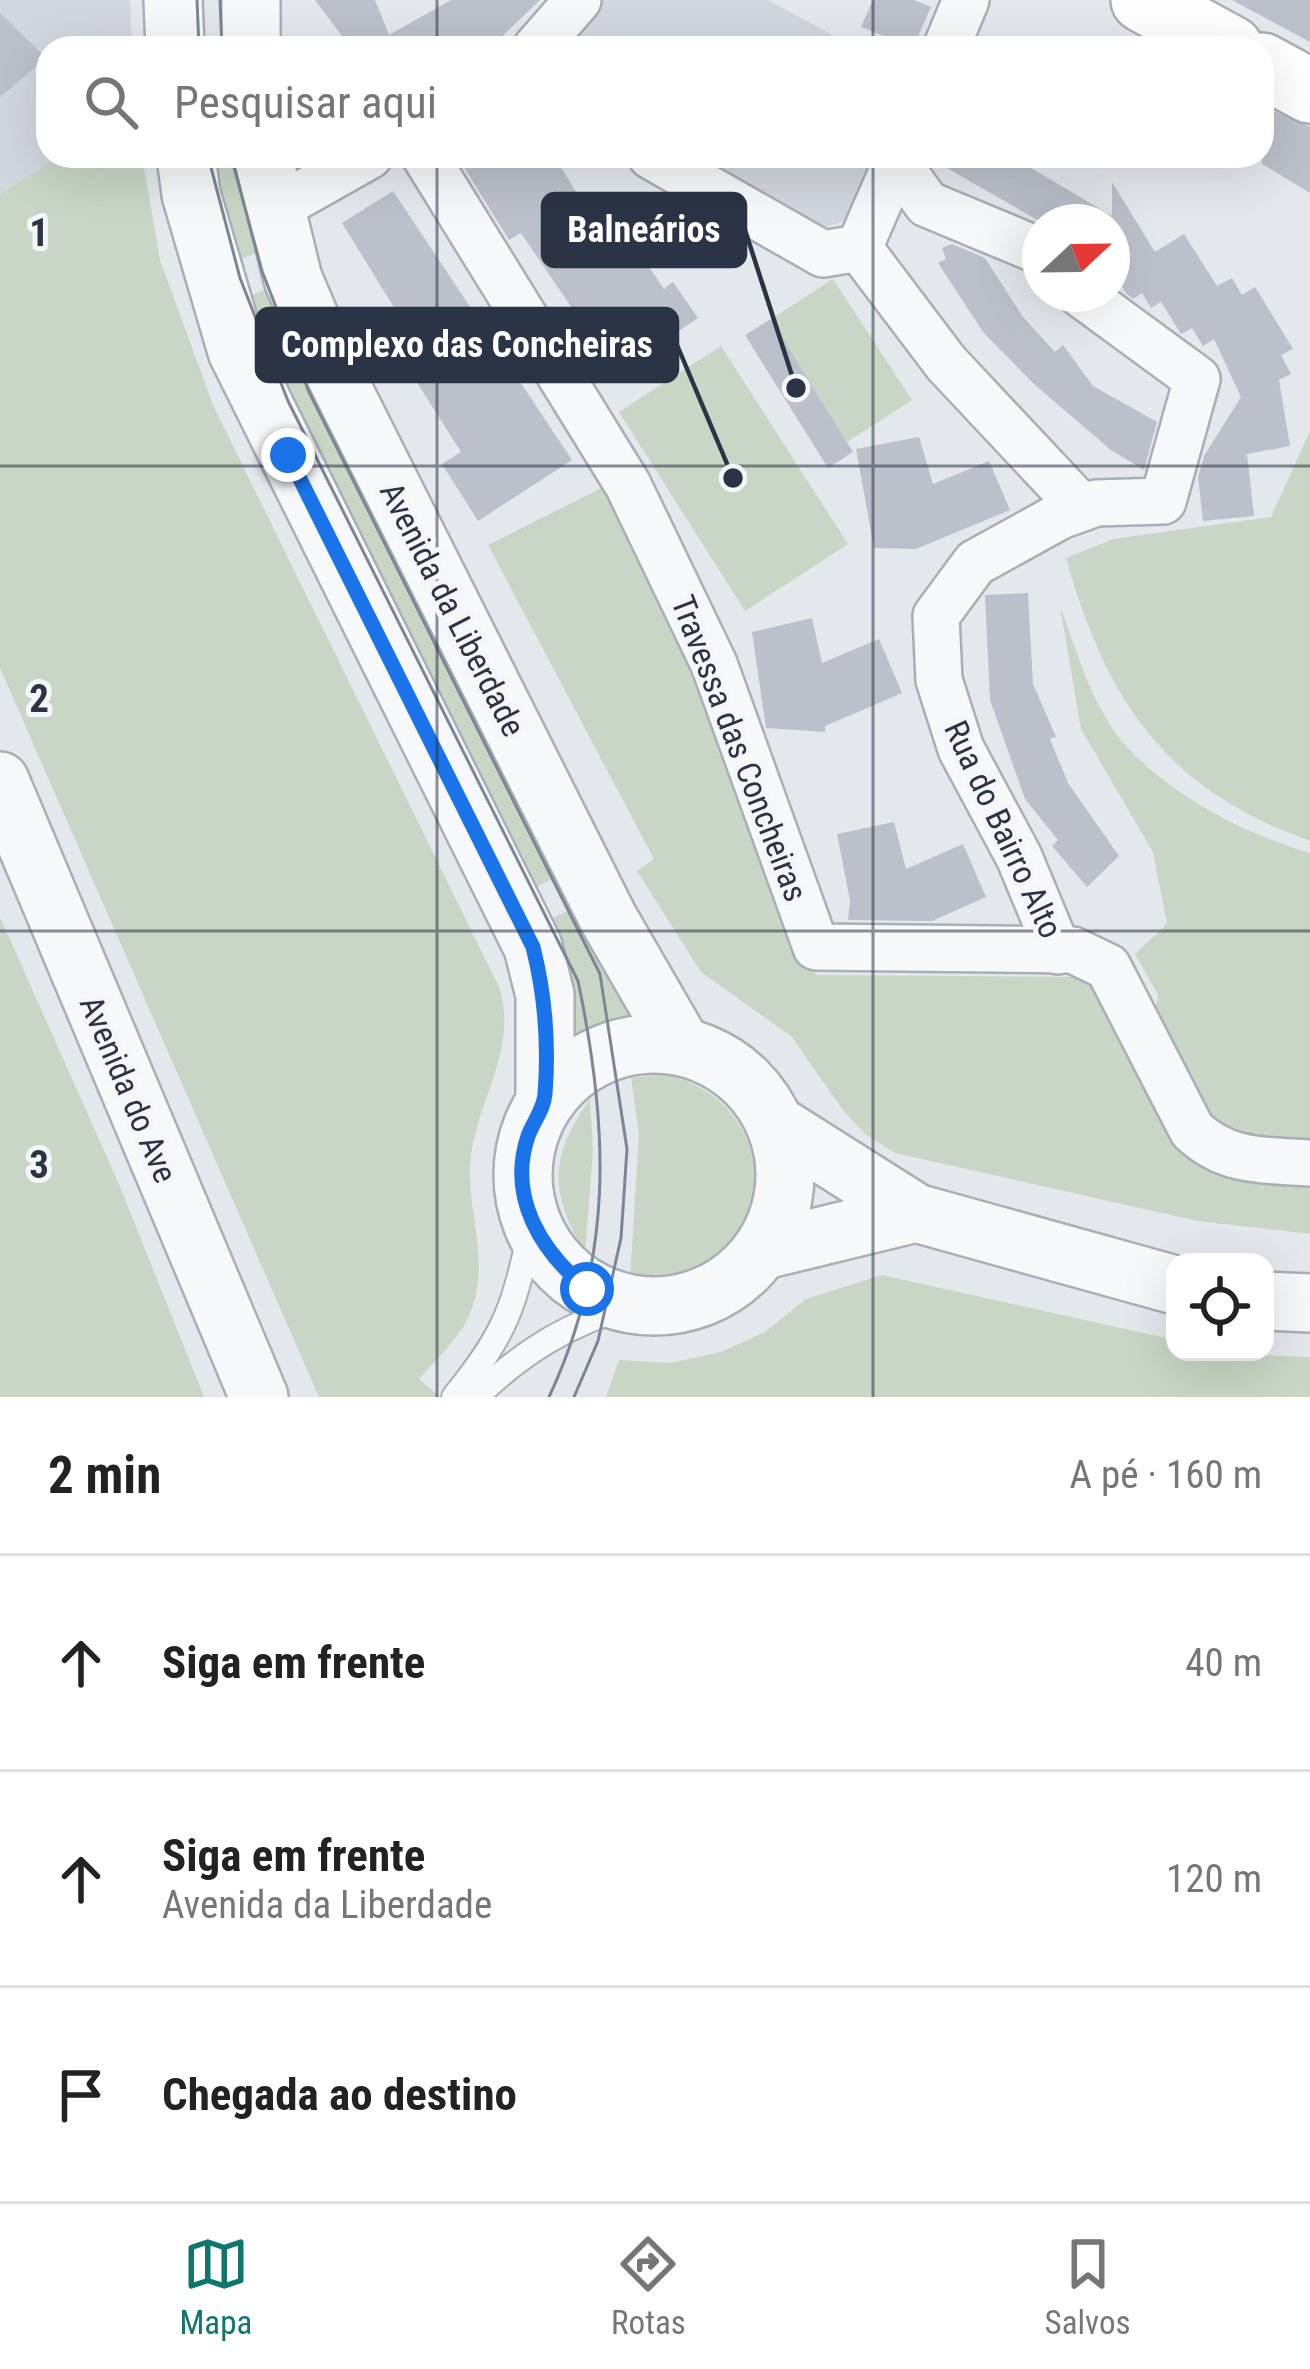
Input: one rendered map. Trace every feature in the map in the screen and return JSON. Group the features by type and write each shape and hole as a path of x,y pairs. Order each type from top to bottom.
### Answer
{"main road":[{"path":"1143,0 1209,36"},
{"path":"1274,72 1310,91"}],"street":[{"path":"173,0 174,36"},
{"path":"250,0 251,36"},
{"path":"546,36 578,0"},
{"path":"951,36 966,0"},
{"path":"188,168 201,233 237,351 533,947 545,995 545,1100"},
{"path":"269,183 324,168"},
{"name":"Travessa das Concheiras","path":"432,168 628,485 715,664 816,947 1058,950"},
{"path":"672,168 824,254 859,248"},
{"path":"859,248 893,168"},
{"path":"903,168 927,204 1022,244"},
{"name":"Avenida da Liberdade","path":"269,183 293,279 325,354 608,918 682,1046"},
{"path":"859,248 946,363 1082,508 1162,501 1196,379 1105,312"},
{"name":"Rua do Bairro Alto","path":"1082,508 975,562 936,616 939,680 961,749 1019,857 1058,950 1073,950 1108,967 1192,1130 1211,1148 1239,1158 1310,1163"},
{"name":"Avenida do Ave","path":"0,781 259,1397"},
{"path":"682,1046 722,1061 754,1089 777,1126 787,1168 782,1211 764,1250 734,1282 695,1302 633,1304 587,1289 554,1262 532,1224 522,1182 527,1139 545,1100 567,1076 616,1048 682,1046"},
{"path":"777,1126 916,1213 1166,1282"},
{"path":"764,1250 916,1213"},
{"path":"1274,1301 1310,1303"}],"lane":[{"path":"454,1397 496,1346 516,1297 532,1224"},
{"path":"476,1397 509,1364 554,1334 633,1304"}],"shaded area":[{"path":"0,0 130,0 132,36 36,36 36,168 41,168 0,194"},
{"path":"594,0 768,0 834,36 577,36"},
{"path":"704,168 871,168 857,203 843,221 818,230"}],"green space":[{"path":"41,168 144,168 160,260 213,405 500,989 503,1038 471,1153 477,1289 463,1326 419,1379 440,1397 319,1397 0,668 0,194"},
{"path":"202,168 251,168 268,248 224,266"},
{"path":"833,279 912,400 847,442 771,319"},
{"path":"285,281 571,869 517,897 231,304"},
{"path":"721,346 848,544 745,611 619,412"},
{"path":"1310,431 1310,841 1216,795 1149,734 1101,656 1066,558 1113,539 1271,517"},
{"path":"609,484 689,648 803,960 817,975 1079,977 1105,995 1173,1129 1310,1180 1310,1234 1198,1221 895,1153 865,1134 842,1109 792,1037 701,972 637,871 654,859 488,545"},
{"path":"1060,607 1096,699 1128,748 1167,783 1212,812 1310,853 1310,1145 1214,1133 1154,1018 1158,995 1135,954 1167,924 1153,852 1081,729"},
{"path":"587,902 648,1013 567,1043 534,927"},
{"path":"0,917 118,1182 204,1397 0,1397"},
{"path":"664,1074 710,1094 740,1125 754,1163 754,1202 740,1238 714,1266 677,1281 630,1279 639,1133 631,1078"},
{"path":"590,1099 593,1150 585,1252 565,1211 559,1174 567,1138"},
{"path":"882,1275 1166,1338 1166,1361 1310,1357 1310,1397 606,1397 619,1360 670,1363 721,1352 765,1332 806,1299"}],"building":[{"path":"315,0 375,0 389,35 451,0 540,0 502,36 342,36"},
{"path":"873,0 914,0 931,7 918,36 883,36 861,27"},
{"path":"1232,0 1310,0 1310,42"},
{"path":"0,13 36,48 36,66 0,97"},
{"path":"1274,111 1310,127 1310,193 1269,168 1274,168"},
{"path":"464,168 561,168 594,221 610,210 664,289 673,282 698,318 616,373 521,233 509,240"},
{"path":"947,168 1031,168 1092,204 1022,204 1022,211"},
{"path":"1112,182 1126,204 1112,204"},
{"path":"393,191 572,460 478,521 442,464 461,452 378,321 395,309 342,223"},
{"path":"1130,211 1155,252 1184,234 1217,286 1232,278 1242,295 1255,287 1293,349 1281,355 1291,374 1279,380 1290,446 1247,454 1254,516 1203,521 1198,477 1204,456 1241,397 1214,339 1203,346 1192,328 1181,334 1161,302 1151,308 1142,293 1133,299"},
{"path":"952,244 985,258 1023,317 1055,352 1063,345 1093,386 1157,422 1144,470 1111,450 1035,385 983,332 938,263 946,259 942,248"},
{"path":"771,319 853,452 828,468 745,335"},
{"path":"919,437 933,484 989,461 1010,510 916,549 874,548 856,449"},
{"path":"1028,593 1033,684 1056,737 1050,739 1068,783 1119,856 1087,887 1052,846 1058,840 1025,799 990,700 985,595"},
{"path":"812,618 822,663 879,639 902,693 825,726 825,732 766,728 752,632"},
{"path":"894,822 906,869 963,844 986,897 932,921 848,920 850,900 837,834"}],"tram line":[{"path":"197,0 198,36"},
{"path":"220,0 222,36"},
{"path":"211,168 240,278 288,401 578,981 596,1088 600,1192 585,1294 549,1397"},
{"path":"234,168 262,271 309,392 600,974 627,1149 621,1238 598,1341 574,1397"}],"place":[{"name":"Balneários","path":"796,388"},
{"name":"Complexo das Concheiras","path":"733,478"}],"route":[{"path":"288,455 533,947 545,995 545,1100 527,1139 522,1182 532,1224 554,1262 587,1289"}]}
